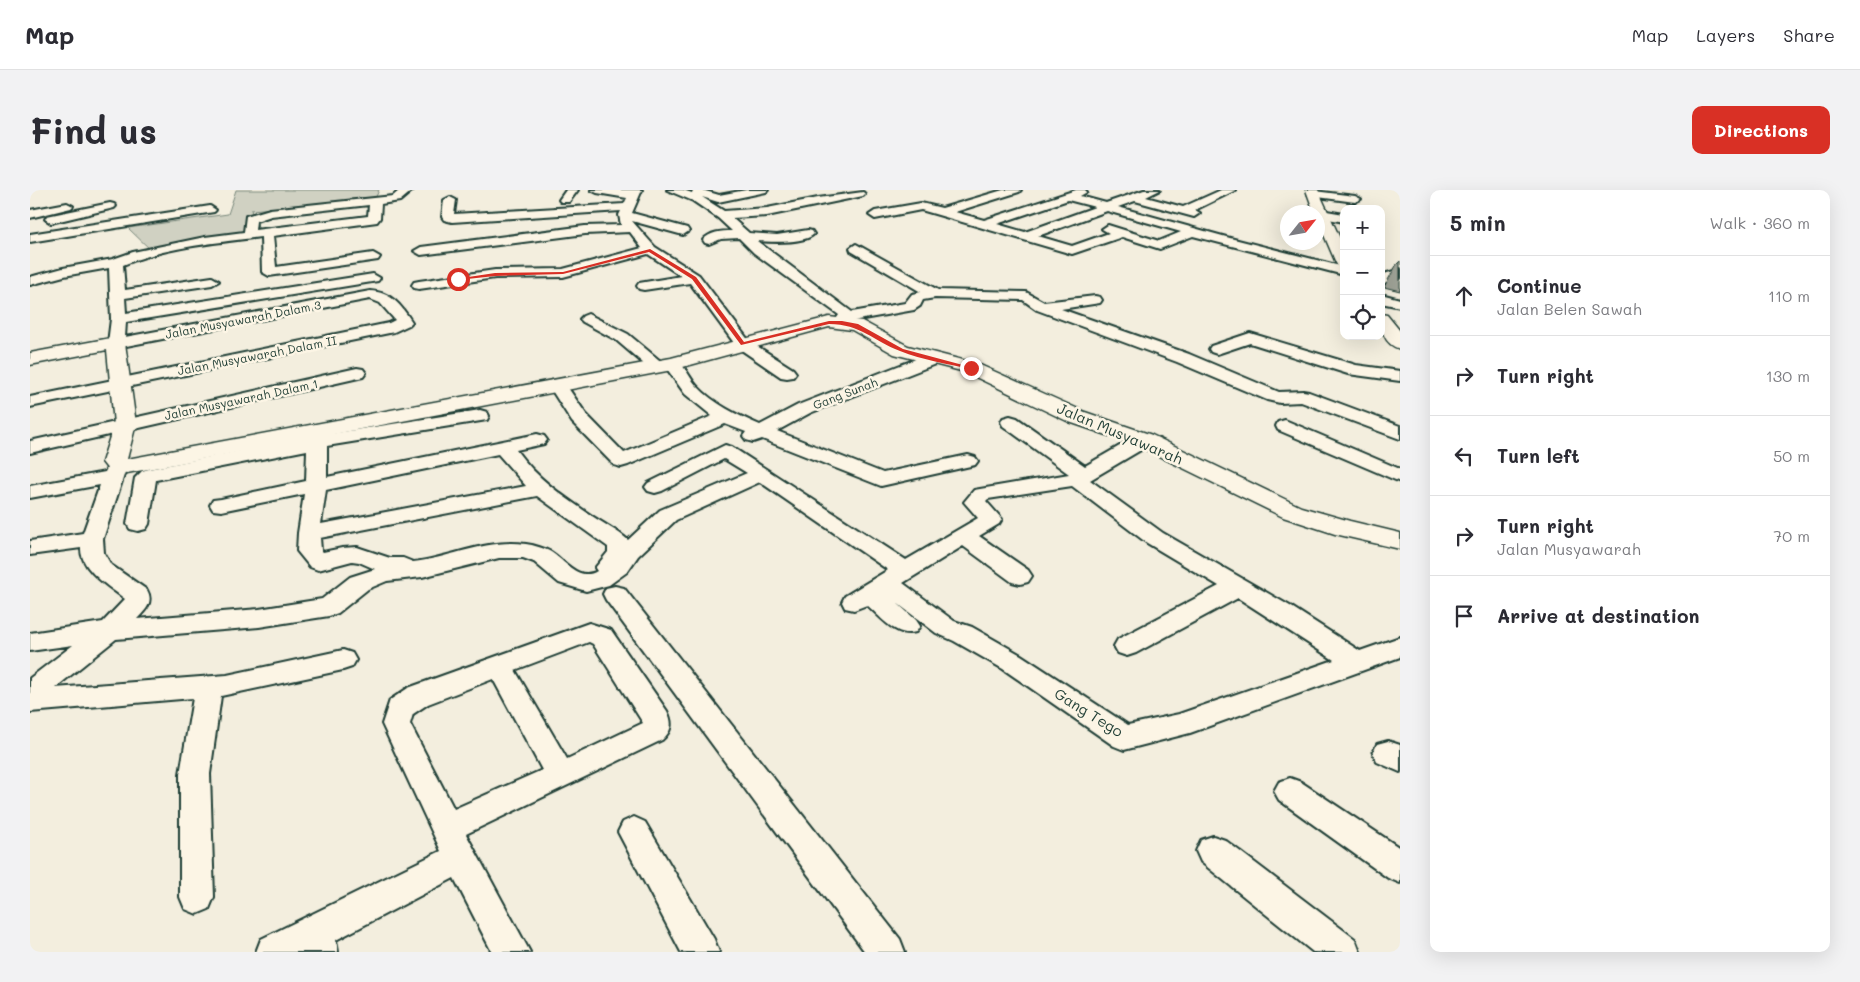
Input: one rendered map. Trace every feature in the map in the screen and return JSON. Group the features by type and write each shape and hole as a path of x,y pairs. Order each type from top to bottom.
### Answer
{"street":[{"path":"251,235 249,230 250,219 252,218 270,213 398,198 407,190"},
{"path":"565,200 572,190"},
{"path":"597,190 630,202 683,231"},
{"path":"673,190 697,199 722,215 759,250 845,313 844,320"},
{"path":"690,190 718,200 762,190"},
{"path":"943,212 1014,190"},
{"path":"985,224 1085,190"},
{"path":"1026,236 1154,190"},
{"path":"1198,190 1225,193"},
{"path":"1045,192 1109,207 1340,270"},
{"path":"800,193 824,201 859,194"},
{"path":"1185,210 1225,193"},
{"path":"30,214 95,197"},
{"path":"1134,198 1185,210 1194,214 1169,224"},
{"path":"1319,202 1355,199"},
{"path":"30,281 64,272 116,263 142,254 205,241 267,234 319,234 374,218 375,200"},
{"path":"450,200 448,217 452,218 630,202"},
{"path":"722,215 767,212 818,200"},
{"path":"630,202 625,221 650,250 694,278 743,344 787,373"},
{"path":"1319,202 1340,215"},
{"path":"1319,202 1340,253"},
{"path":"30,224 110,206"},
{"path":"875,215 921,206 1072,250 1122,233"},
{"path":"30,238 210,210"},
{"path":"1075,218 1160,245 1194,231"},
{"path":"421,250 584,230 633,228"},
{"path":"267,234 269,272 310,260 351,255 372,257"},
{"path":"709,240 719,235 745,235 777,239 808,234"},
{"path":"856,248 935,294"},
{"path":"419,286 495,274 563,273 650,250"},
{"path":"1249,260 1340,282"},
{"path":"30,693 110,630 137,604 138,596 102,570 92,553 92,539 116,471 114,462 125,424 116,343 118,295 116,263"},
{"path":"1385,279 1400,273"},
{"path":"118,319 373,278"},
{"path":"644,286 694,278"},
{"path":"118,295 212,281"},
{"path":"138,524 145,478 149,475 316,436 664,365 829,322 909,307 915,303 917,297 935,294 1026,296 1042,307 1183,358 1273,396 1280,398 1303,396 1400,433"},
{"name":"Jalan Musyawarah Dalam 3","path":"116,343 370,295 382,296 396,310 404,322 394,327"},
{"path":"1385,299 1400,303"},
{"path":"1042,307 1095,300"},
{"path":"588,319 622,337 664,365 725,418 881,480 968,462"},
{"name":"Jalan Musyawarah","path":"844,320 901,350 971,368 1078,417 1144,440 1292,512 1344,528 1400,541"},
{"path":"1385,324 1400,343"},
{"name":"Jalan Musyawarah Dalam II","path":"30,402 394,327"},
{"path":"1217,349 1246,338 1256,339 1354,370 1400,376"},
{"path":"30,359 116,343"},
{"name":"Gang Sunah","path":"654,487 804,409 932,359"},
{"name":"Jalan Musyawarah Dalam 1","path":"30,447 357,373"},
{"path":"558,386 579,418 621,461 725,418"},
{"path":"30,492 116,471 316,436 480,416"},
{"path":"1010,422 1080,476 1155,538 1281,612 1357,662"},
{"path":"1285,426 1400,476"},
{"path":"316,436 316,486 309,533 309,551 318,562 333,557 358,554 381,564 400,567 514,539 535,537 572,571 588,575 605,570 619,555 618,544 543,490 507,454"},
{"path":"221,507 316,486 507,454 537,440"},
{"path":"878,587 991,519 975,502 981,494 1080,476 1144,440"},
{"path":"725,450 762,474 878,587 907,626"},
{"path":"507,454 512,496"},
{"path":"30,642 110,630 259,618 329,607 359,583 384,574 422,569 499,551 525,551 542,558 567,577 586,583 601,579 619,567 630,551 668,516 762,474"},
{"path":"309,533 543,490"},
{"path":"963,535 1020,576"},
{"path":"30,548 92,539"},
{"name":"Gang Tego","path":"878,587 945,627 963,634 1012,662 1124,738 1180,725 1400,647"},
{"path":"1127,646 1238,587"},
{"path":"615,594 887,952"},
{"path":"446,828 561,776 652,732 657,727 657,720 602,637 596,633 589,632 418,696 400,708 396,724 446,828 461,858 512,952"},
{"path":"30,701 227,685 343,660"},
{"path":"499,666 561,776"},
{"path":"197,897 195,774 209,686"},
{"path":"1290,791 1400,867"},
{"path":"634,832 701,952"},
{"path":"1213,851 1342,952"},
{"path":"274,952 318,942 461,858"}],"shaded area":[{"path":"236,190 379,190 375,199 251,210 262,236 154,253 128,228 228,214"}],"route":[{"path":"458,279 495,274 563,273 650,250 694,278 743,344 829,322 842,322 856,325 901,350 971,368"}]}
